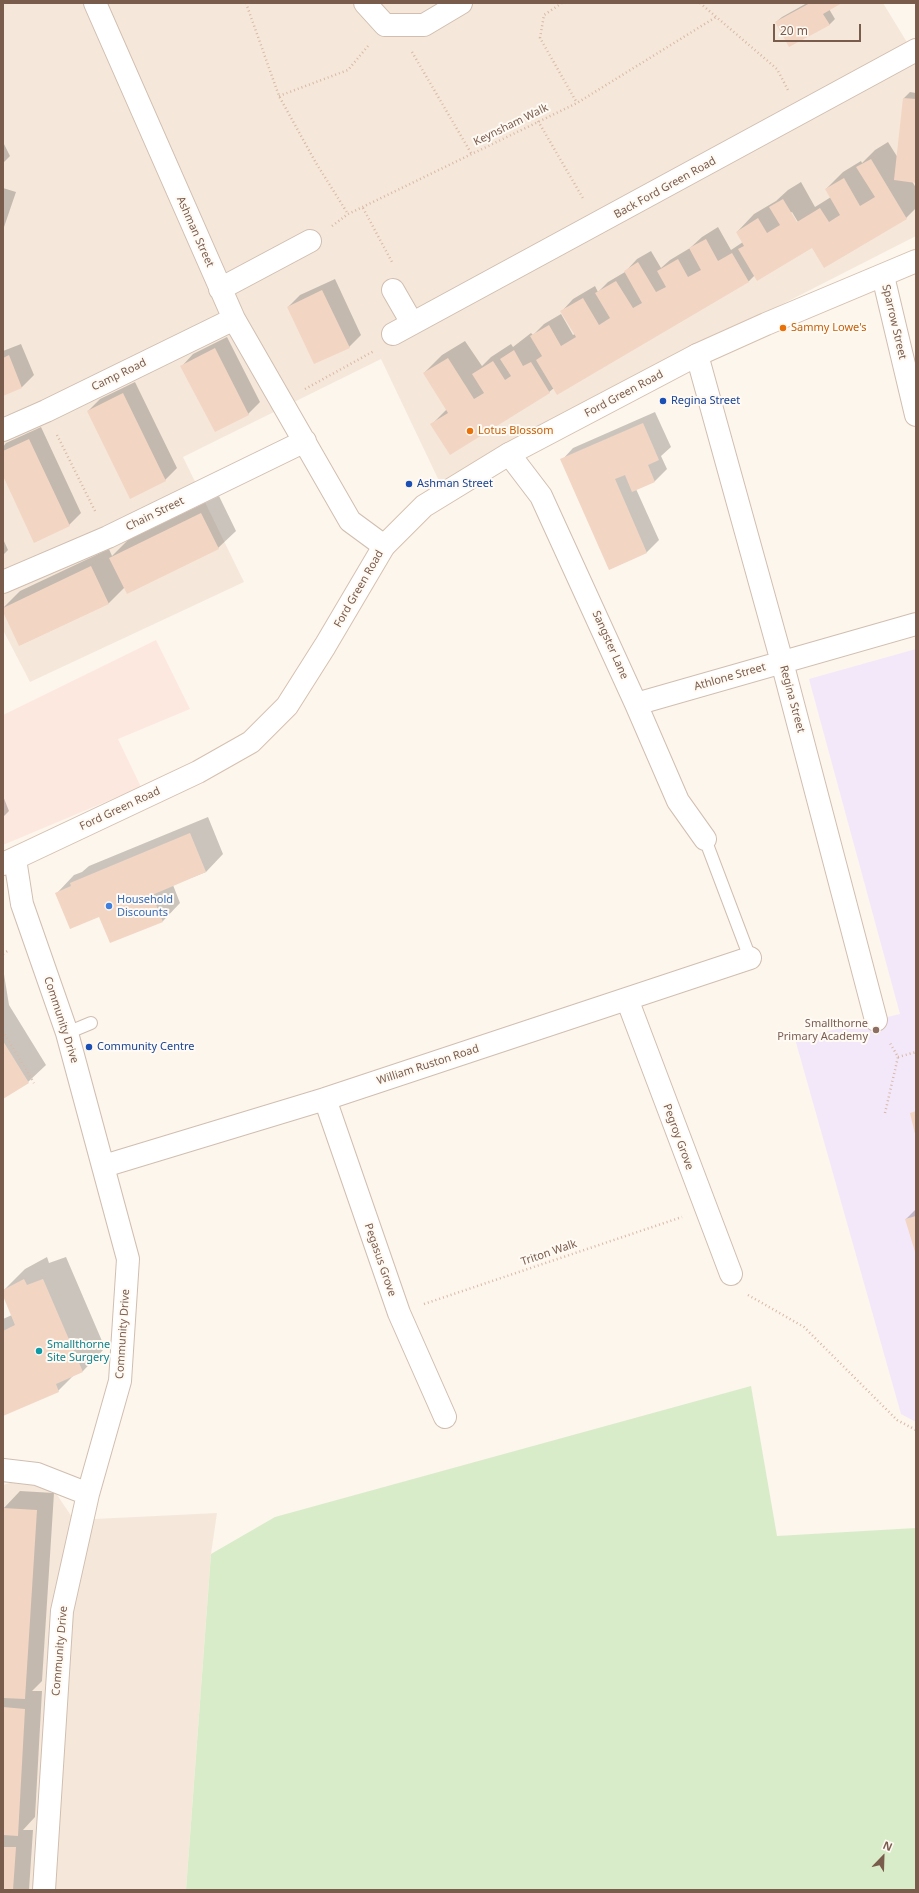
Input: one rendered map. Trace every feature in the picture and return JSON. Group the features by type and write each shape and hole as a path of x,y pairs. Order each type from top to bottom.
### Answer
{"street":[{"name":"Ashman Street","path":"95,3 234,319 350,521 384,546"},
{"path":"365,3 391,25 424,25 461,3"},
{"name":"Back Ford Green Road","path":"393,334 916,50"},
{"path":"220,289 310,241"},
{"name":"Ford Green Road","path":"9,862 198,772 251,742 286,706 325,646 384,546 424,506 510,454 697,355 766,324 916,261"},
{"name":"Sparrow Street","path":"883,276 916,415"},
{"path":"392,290 412,323"},
{"name":"Camp Road","path":"3,430 46,411 234,319"},
{"name":"Regina Street","path":"697,355 782,662 876,1020"},
{"name":"Chain Street","path":"3,582 108,537 305,441"},
{"name":"Sangster Lane","path":"510,454 541,496 636,704 678,801 705,839"},
{"name":"Athlone Street","path":"636,704 916,624"},
{"name":"Community Drive","path":"9,862 67,1033 128,1259 120,1381 88,1494 62,1611 44,1890"},
{"name":"William Ruston Road","path":"104,1166 325,1099 750,958"},
{"name":"Pegroy Grove","path":"627,999 705,1209 731,1274"},
{"name":"Pegasus Grove","path":"325,1099 398,1313 445,1417"},
{"path":"3,1470 37,1474 88,1494"}],"lane":[{"path":"705,839 750,958"},
{"path":"67,1033 91,1023"}],"path":[{"path":"246,3 279,96 316,163 348,214"},
{"path":"562,3 544,15 540,38 577,103"},
{"path":"700,3 777,70 800,114"},
{"name":"Keynsham Walk","path":"310,241 348,214 577,103 716,17"},
{"path":"279,96 348,70 391,25 471,154"},
{"path":"538,121 598,224"},
{"path":"363,208 397,271 392,290"},
{"path":"281,401 370,354 393,334"},
{"path":"46,411 108,537"},
{"path":"876,1020 898,1057 885,1113"},
{"path":"3,1031 34,1083"},
{"path":"898,1057 916,1052"},
{"name":"Triton Walk","path":"398,1313 705,1209"},
{"path":"731,1274 738,1289 804,1327 898,1420 916,1430"}],"shaded area":[{"path":"3,3 883,3 916,57 916,236 565,415 440,483 381,359 183,457 244,582 30,682 3,630"},
{"path":"156,640 190,709 118,739 141,787 3,845 3,715"},
{"name":"Smallthorne Primary Academy","path":"916,649 916,1422 901,1414 795,1039 900,1014 809,679"},
{"path":"13,1482 49,1483 74,1520 217,1513 211,1554 186,1890 3,1890 3,1485"}],"green space":[{"path":"751,1386 777,1536 916,1528 916,1890 186,1890 211,1554 275,1517"}],"building":[{"path":"810,3 842,3 823,14 830,25 789,47 775,22"},
{"path":"903,98 916,99 916,183 894,180"},
{"path":"871,159 907,219 824,268 812,248 757,281 738,249 744,246 736,232 758,218 767,233 780,225 769,207 783,199 797,222 820,208 829,222 840,215 825,189 844,178 860,206 875,197 856,167"},
{"path":"706,239 718,261 732,253 749,282 557,395 536,360 542,356 530,336 549,325 561,346 576,337 560,311 583,298 599,325 610,318 595,293 616,281 633,308 642,303 624,271 638,262 656,292 666,287 657,271 678,259 688,277 701,270 689,248"},
{"path":"322,290 350,348 314,364 287,307"},
{"path":"215,348 249,415 215,432 180,366"},
{"path":"514,350 523,366 531,362 550,393 450,455 430,424 448,413 423,373 448,358 474,399 484,393 472,374 493,361 505,380 511,376 500,359"},
{"path":"9,355 22,388 3,396 3,358"},
{"path":"123,393 166,481 130,499 87,411"},
{"path":"643,423 659,460 648,465 655,482 632,492 625,475 615,479 647,553 609,570 560,459"},
{"path":"29,439 70,526 34,543 3,476 3,451"},
{"path":"201,513 219,549 127,594 109,558"},
{"path":"91,566 109,604 19,646 3,612 3,608"},
{"name":"Household Discounts","path":"190,833 206,872 152,895 163,922 110,943 99,917 70,929 55,893 71,886 70,883"},
{"path":"3,1041 29,1083 3,1099"},
{"path":"916,1111 916,1134 915,1134 910,1113"},
{"path":"916,1216 916,1255 905,1219"},
{"name":"Smallthorne Site Surgery","path":"24,1279 27,1285 43,1279 83,1372 56,1384 59,1392 3,1416 3,1331 15,1325 3,1296 3,1290"},
{"path":"3,1508 37,1510 25,1699 3,1698"},
{"path":"3,1707 25,1709 18,1836 3,1835"},
{"path":"3,1847 16,1847 13,1890 3,1890"}],"place":[{"name":"Sammy Lowe's","path":"783,328"},
{"name":"Regina Street","path":"663,401"},
{"name":"Lotus Blossom","path":"470,431"},
{"name":"Ashman Street","path":"409,484"},
{"name":"Household Discounts","path":"109,906"},
{"name":"Smallthorne Primary Academy","path":"876,1030"},
{"name":"Community Centre","path":"89,1047"},
{"name":"Smallthorne Site Surgery","path":"39,1351"}]}
